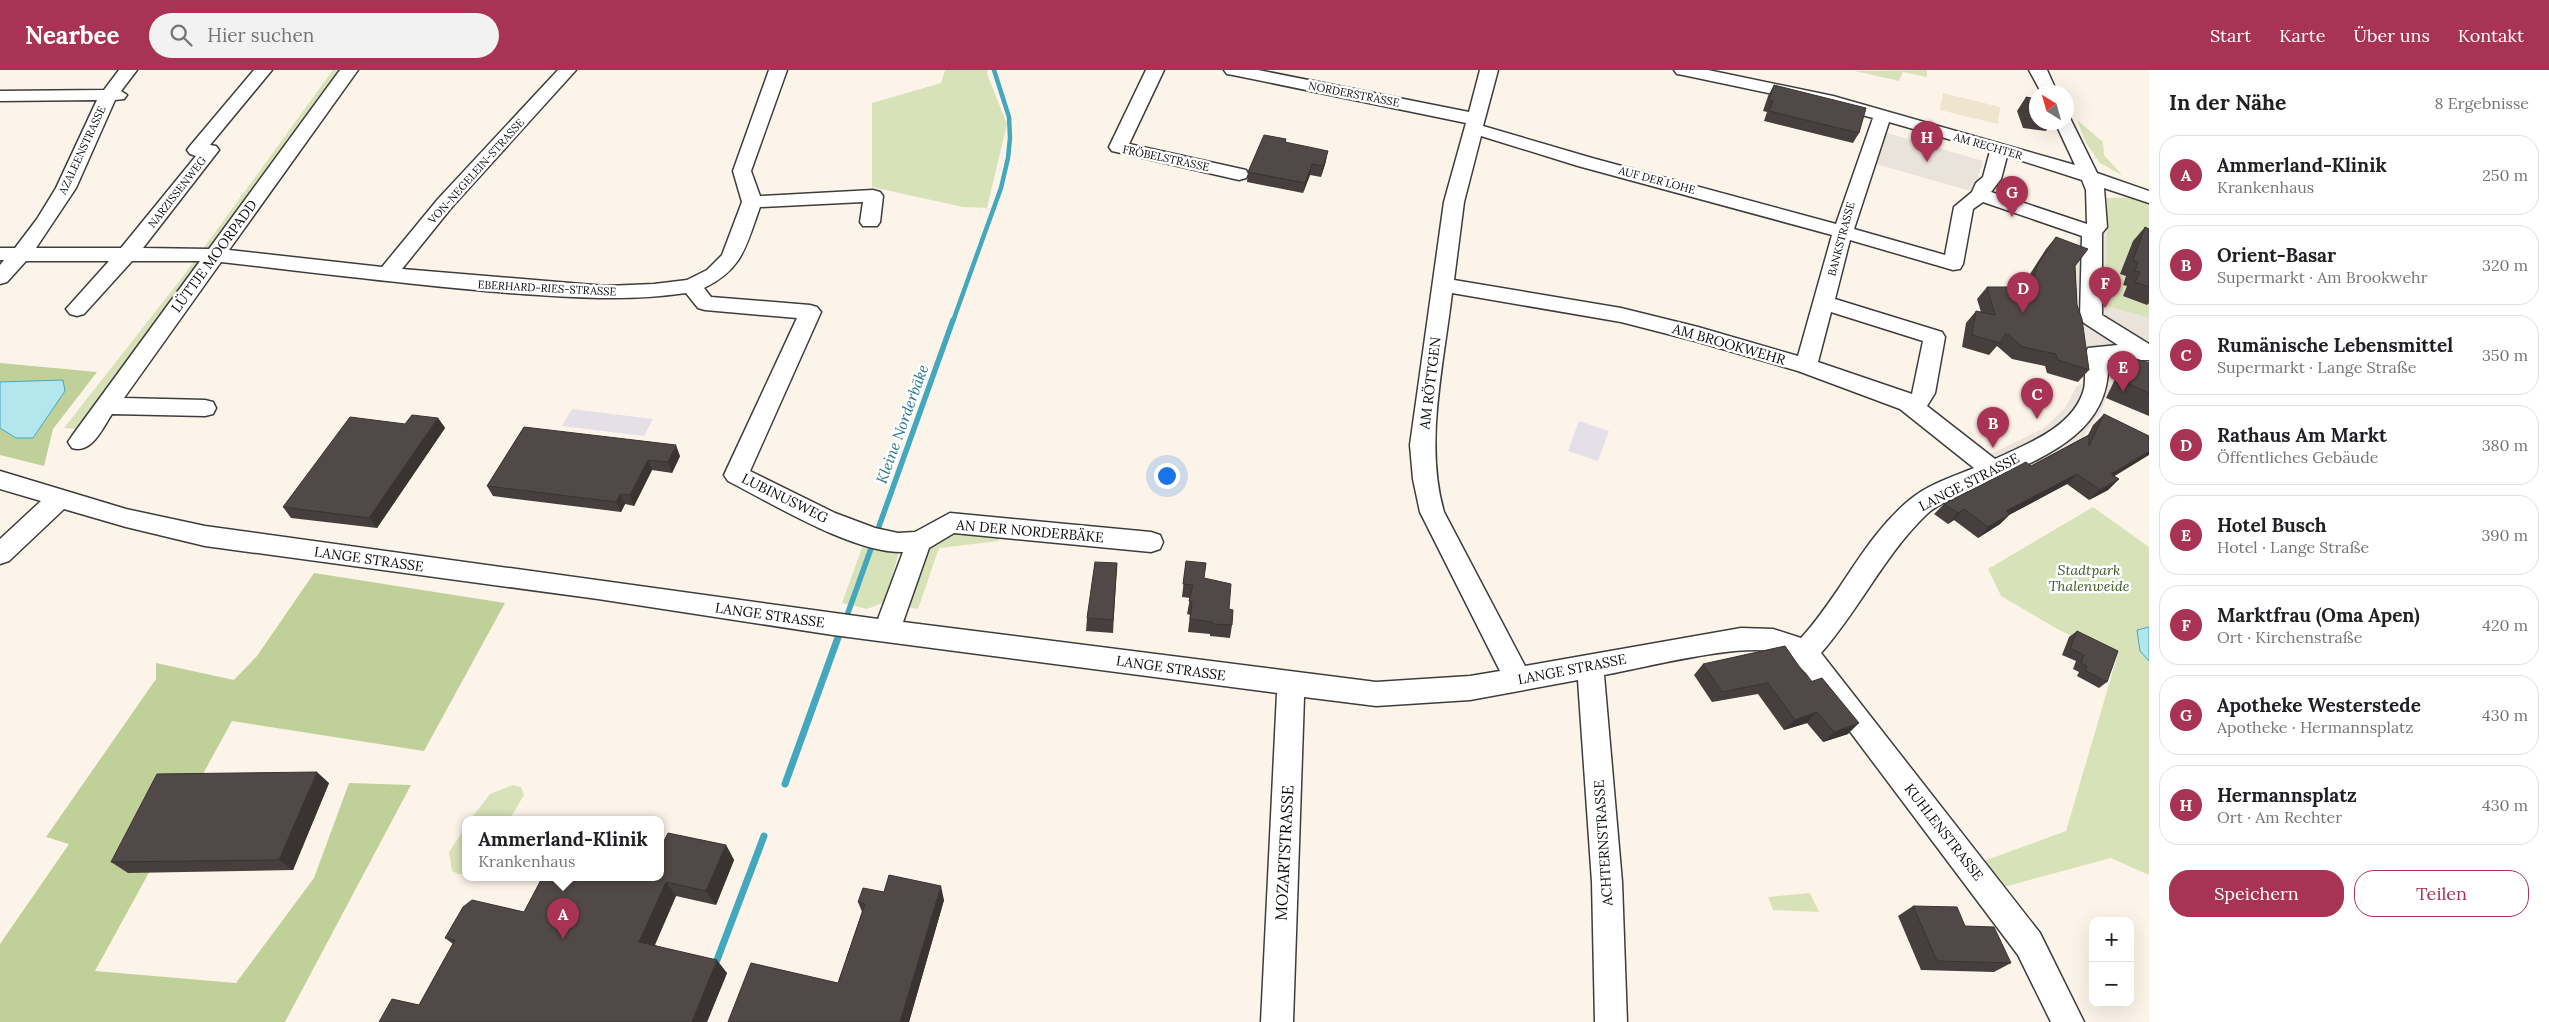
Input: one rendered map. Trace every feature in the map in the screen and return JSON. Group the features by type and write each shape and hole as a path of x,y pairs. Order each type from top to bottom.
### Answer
{"street":[{"name":"AZALEENSTRASSE","path":"0,277 23,253 67,188 113,95 128,70"},
{"name":"NARZISSENWEG","path":"126,254 210,150 196,150 263,70"},
{"name":"LÜTTJE MOORPADD","path":"80,442 349,70"},
{"name":"VON-NEGELEIN-STRASSE","path":"388,274 444,203 567,70"},
{"path":"778,70 742,172 752,202 873,196 870,222"},
{"name":"FRÖBELSTRASSE","path":"1155,70 1118,147 1240,174"},
{"name":"NORDERSTRASSE","path":"1233,70 1474,124"},
{"name":"AM RÖTTGEN","path":"1489,70 1454,202 1422,444 1426,493 1443,536 1518,680"},
{"name":"AM RECHTER","path":"1683,70 1832,101 2000,149 2089,176 2149,197"},
{"path":"2038,70 2046,85"},
{"path":"1,97 113,95"},
{"name":"BANKSTRASSE","path":"1806,366 1841,232 1860,170 1883,115"},
{"name":"AUF DER LOHE","path":"1474,124 1953,264 1964,206 1981,195"},
{"path":"2000,149 1992,179 1983,187 1981,195 2081,230 2092,231 2097,227 2096,190 2068,130"},
{"name":"EBERHARD-RIES-STRASSE","path":"0,254 215,255 470,283 606,293 654,291 691,286 714,275 731,258 752,202"},
{"path":"2092,231 2091,318 2146,353"},
{"path":"77,309 126,254"},
{"name":"AM BROOKWEHR","path":"1442,285 1621,315 1806,366 1908,403 1991,468"},
{"name":"LUBINUSWEG","path":"691,286 706,303 820,314 736,474 802,508 858,532 903,544 919,542"},
{"path":"1824,303 1934,337 1924,394 1919,401 1908,403"},
{"name":"LANGE STRASSE","path":"0,480 126,518 205,536 598,589 833,624 1291,684 1376,694 1447,691 1518,680 1705,644 1757,638 1786,643 1804,653 1837,613 1870,563 1897,528 1920,505 2061,434 2085,412 2095,392 2099,373 2096,353 2146,353"},
{"path":"106,406 205,408"},
{"path":"0,554 57,497"},
{"name":"AN DER NORDERBÄKE","path":"919,542 950,523 1151,542"},
{"path":"880,630 919,542"},
{"name":"KUHLENSTRASSE","path":"1804,653 1837,691 2029,944 2068,1022"},
{"name":"ACHTERNSTRASSE","path":"1586,666 1592,678 1603,820 1611,1022"},
{"name":"MOZARTSTRASSE","path":"1277,1022 1291,684"}],"shaded area":[{"path":"1943,93 2000,107 1998,124 1940,110"},
{"path":"1881,131 1983,161 1974,192 1872,163"},
{"path":"2107,233 2105,306 2149,318 2149,385 2106,398 2102,410 2082,439 2041,466 2016,472 1983,458 2044,428 2065,408 2076,387 2082,383 2082,371 2076,369 2074,260 2079,236"},
{"path":"572,409 653,419 644,436 562,426"},
{"path":"1579,421 1609,431 1598,461 1568,451"}],"green space":[{"path":"333,70 342,70 84,430 64,428 181,279"},
{"path":"945,70 988,70 987,74 1007,124 987,208 963,207 872,187 872,103 941,83"},
{"path":"1927,70 1927,77 1903,72 1899,81 1855,71"},
{"path":"2077,120 2103,142 2104,155 2122,175 2100,163 2086,143"},
{"path":"2107,198 2133,198 2149,203 2149,318 2105,306"},
{"path":"0,363 97,372 53,429 44,466 0,455 0,428 16,438 33,438 65,391 39,381 0,382"},
{"name":"Stadtpark Thalenweide","path":"2093,507 2149,547 2149,875 2111,858 2000,888 1981,862 2066,831 2117,657 2059,630 2001,596 1988,569"},
{"path":"953,530 999,536 999,541 939,548 918,609 902,606 926,545"},
{"path":"863,545 899,552 885,602 867,609 842,603"},
{"path":"314,573 505,603 424,751 232,721 95,971 236,983 314,878 349,783 411,785 285,1022 0,1022 0,944 69,844 46,837 156,679 156,663 234,680 257,656"},
{"path":"513,785 521,787 524,795 511,816 473,816 490,794"},
{"path":"462,832 462,874 452,871 449,852"},
{"path":"1810,893 1819,912 1773,910 1768,897"}],"water":[{"path":"63,380 65,391 33,438 16,438 0,428 0,382"},
{"path":"2149,627 2149,661 2140,651 2137,630"}],"building":[{"path":"1774,85 1866,108 1859,133 1769,111 1773,101 1769,100"},
{"path":"1264,135 1286,139 1285,142 1328,151 1323,166 1312,164 1305,183 1248,172"},
{"path":"2145,227 2149,229 2149,287 2135,282 2140,272 2135,271 2138,262 2133,260"},
{"path":"2056,237 2088,249 2075,266 2077,305 2082,319 2089,370 2058,360 2056,354 2023,347 2006,333 2000,343 1972,335 1976,311 1995,315 1987,287 2035,287 2033,279 2038,264"},
{"path":"2133,358 2149,363 2149,393 2122,381"},
{"path":"2104,414 2149,436 2149,451 2111,474 2119,479 2100,490 2077,474 2006,511 2010,514 1988,527 1964,509 1958,513 1944,504 2026,462 2031,466 2089,435 2089,446"},
{"path":"412,415 438,418 369,518 283,507 350,417 405,424"},
{"path":"524,427 676,445 668,462 648,460 630,495 620,494 616,502 487,486"},
{"path":"1186,561 1206,563 1204,578 1231,584 1229,609 1233,610 1232,625 1213,624 1212,622 1190,619 1192,602 1189,601 1193,585 1183,584"},
{"path":"1095,562 1117,563 1113,620 1087,618"},
{"path":"2077,631 2118,651 2107,682 2085,670 2087,666 2081,663 2084,655 2070,648"},
{"path":"1785,646 1810,682 1822,678 1859,723 1834,732 1817,712 1795,720 1768,683 1722,692 1703,664"},
{"path":"317,772 279,860 111,862 157,774"},
{"path":"668,833 726,845 706,891 666,882 639,942 717,960 692,1022 379,1022 392,999 419,1005 455,940 445,938 463,907 472,900 524,912 540,881 664,881 664,841"},
{"path":"889,875 941,886 900,1022 728,1022 751,963 838,983 865,904 858,902 863,888 884,892"},
{"path":"1913,906 1957,907 1965,926 1994,927 2011,963 1937,961"}],"waterway":[{"name":"Kleine Norderbäke","path":"953,321 1001,188 1008,158 1010,138 1009,117 994,70"},
{"name":"Kleine Norderbäke","path":"845,621 953,320"},
{"name":"Kleine Norderbäke","path":"840,634 841,630"},
{"name":"Kleine Norderbäke","path":"785,784 840,632"},
{"name":"Kleine Norderbäke","path":"717,960 764,836"}],"place":[{"name":"Hermannsplatz","path":"1927,162"},
{"name":"Apotheke Westerstede","path":"2012,217"},
{"name":"Marktfrau (Oma Apen)","path":"2105,308"},
{"name":"Rathaus Am Markt","path":"2023,313"},
{"name":"Hotel Busch","path":"2123,392"},
{"name":"Rumänische Lebensmittel","path":"2037,419"},
{"name":"Orient-Basar","path":"1993,448"},
{"name":"Ammerland-Klinik","path":"563,939"}]}
